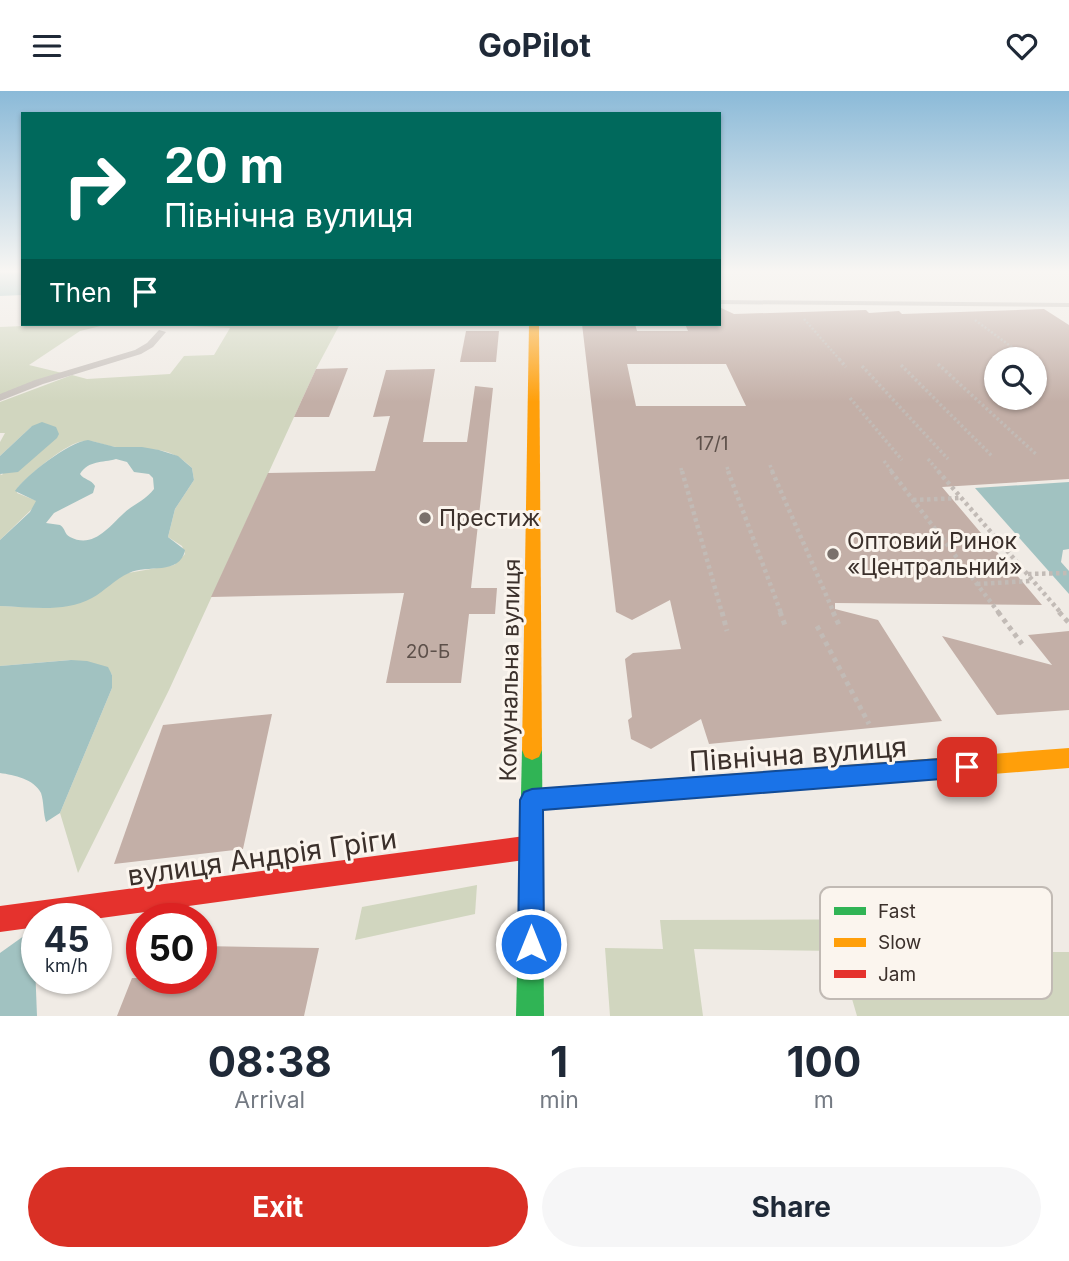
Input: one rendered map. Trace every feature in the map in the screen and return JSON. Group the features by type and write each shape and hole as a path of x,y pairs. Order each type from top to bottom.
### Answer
{"main road":[{"name":"Комунальна вулиця","path":"530,1016 534,326"},
{"name":"Північна вулиця","path":"532,800 1069,758"},
{"name":"вулиця Андрія Гріги","path":"0,919 532,847"}],"lane":[{"path":"0,398 39,382 138,352 150,345 162,332"}],"path":[{"path":"801,315 846,367"},
{"path":"967,315 1011,347"},
{"path":"938,364 1038,455"},
{"path":"901,365 993,457"},
{"path":"862,366 948,459"},
{"path":"850,398 902,460"},
{"path":"928,459 1069,624"},
{"path":"884,461 1023,644"},
{"path":"770,465 839,625"},
{"path":"727,467 786,628"},
{"path":"681,468 727,631"},
{"path":"913,500 961,498"},
{"path":"1027,574 1069,573"},
{"path":"977,584 1032,580"},
{"path":"817,627 869,724"}],"green space":[{"path":"101,326 80,331 29,365 62,373 0,396 0,327"},
{"path":"190,326 339,326 316,369 169,690 78,873 60,813 112,688 112,674 70,660 0,666 0,606 50,608 128,573 174,565 185,554 182,546 168,537 175,509 194,480 192,468 173,454 164,451 79,442 55,455 18,487 17,493 37,501 0,540 0,474 2,475 32,426 0,456 0,442 5,433 0,433 0,402 72,375 87,379 170,374 184,356 214,355 230,328"},
{"path":"477,885 475,914 355,940 362,907"},
{"path":"820,919 820,951 694,949 703,1016 610,1016 605,948 663,949 660,920"},
{"path":"1052,952 1069,952 1069,1016 857,1016 852,999 1052,999"}],"water":[{"path":"42,422 56,427 59,434 57,438 18,472 0,474 0,456 32,426"},
{"path":"88,440 115,447 159,450 178,456 192,468 194,480 175,509 168,537 185,550 182,558 170,566 129,573 92,598 70,606 0,606 0,540 30,512 36,501 15,491 48,460","holes":["116,459 127,462 134,472 149,474 153,478 154,489 100,535 78,540 68,536 60,525 46,523 54,513 93,493 95,486 80,474 87,466"]},
{"path":"1069,482 1069,549 1063,550 1061,562 1069,571 1069,594 975,488"},
{"path":"71,660 108,667 112,675 112,688 60,813 46,822 38,788 23,779 0,773 0,666"},
{"path":"21,938 21,994 36,994 37,1016 0,1016 0,953"}],"building":[{"name":"Оптовий Ринок «Центральний»","path":"721,315 1054,315 1069,325 1069,479 942,487 1042,605 835,603 835,609 878,620 942,721 709,744 701,719 651,749 631,739 628,720 632,717 625,659 633,653 681,649 670,600 632,620 616,612 582,326 636,326 637,331 688,331 686,326 721,326","holes":["627,364 726,364 746,406 636,406"]},
{"path":"466,331 499,331 496,362 460,362"},
{"path":"348,368 329,417 294,417 316,369"},
{"path":"435,369 423,442 467,442 475,386 493,388 471,588 497,588 495,614 469,614 461,683 386,683 404,593 211,597 268,473 375,471 390,416 373,417 386,370"},
{"path":"1069,631 1069,710 997,715 942,636 1052,665 1028,635"},
{"path":"272,714 243,849 114,864 163,725"},
{"path":"217,946 319,948 304,1016 117,1016 126,993 217,994"}],"traffic: fast":[{"path":"530,1016 532,750"}],"traffic: slow":[{"path":"532,750 534,326"},
{"path":"532,800 1069,758"}],"traffic: jam":[{"path":"0,919 532,847"}],"place":[{"name":"Престиж","path":"425,518"},
{"name":"Оптовий Ринок «Центральний»","path":"833,554"}],"route":[{"path":"531,944 532,800 967,767"}]}
